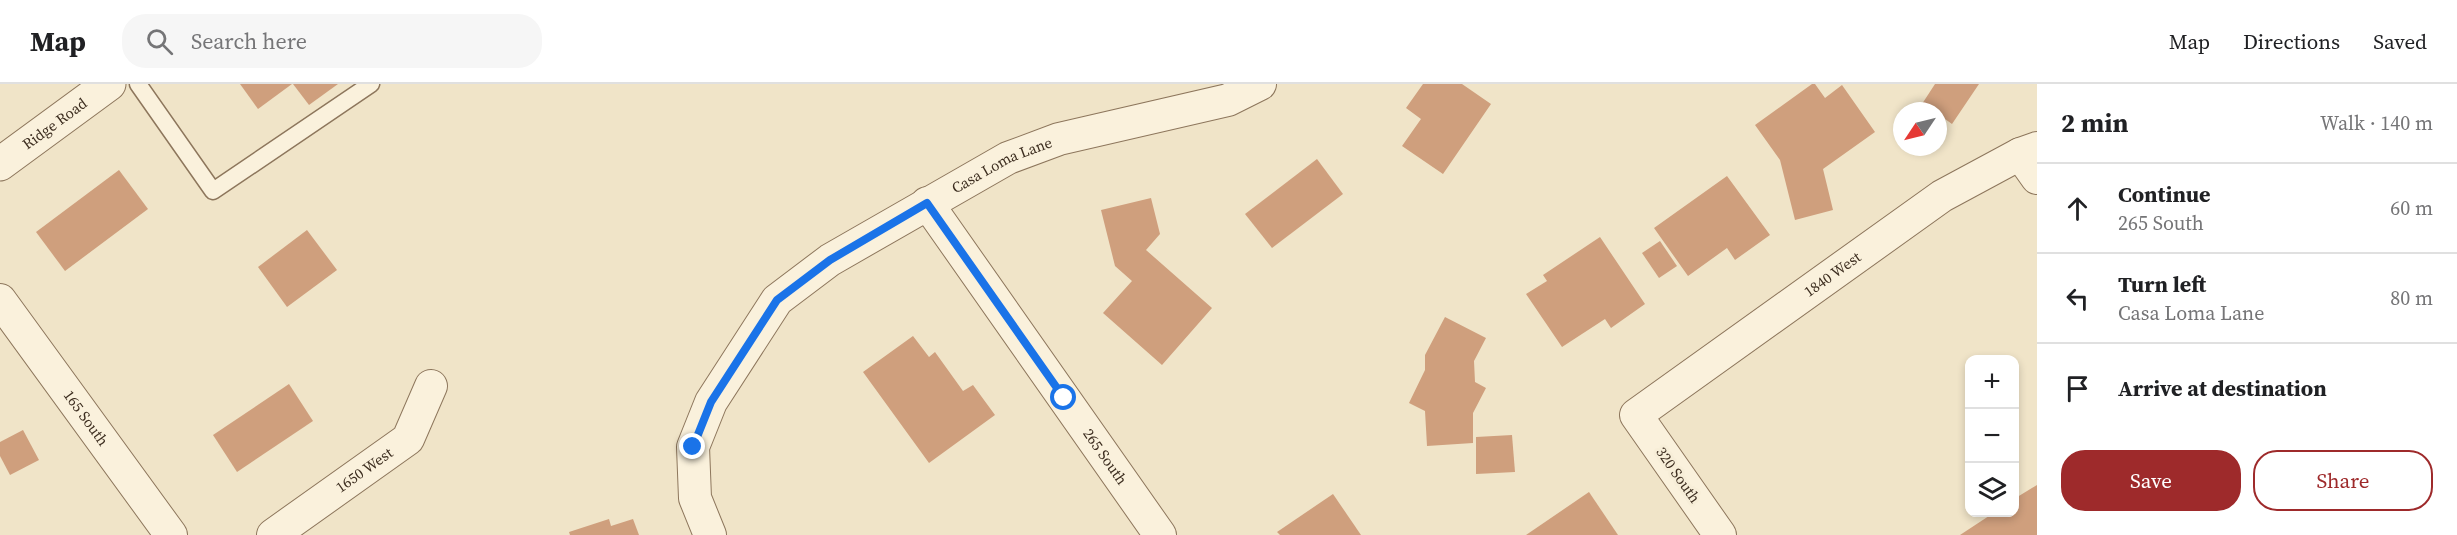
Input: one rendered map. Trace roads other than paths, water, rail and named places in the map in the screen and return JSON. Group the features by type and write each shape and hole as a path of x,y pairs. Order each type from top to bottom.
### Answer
{"street":[{"name":"Ridge Road","path":"0,164 109,84"},
{"name":"Casa Loma Lane","path":"710,535 695,498 693,447 711,402 777,300 830,260 1008,158 1059,139 1228,100 1260,84"},
{"name":"1840 West","path":"1636,415 1942,196 2031,160"},
{"name":"265 South","path":"927,203 1160,535"},
{"name":"165 South","path":"0,300 171,535"},
{"name":"1650 West","path":"273,535 408,439 431,386"},
{"name":"320 South","path":"1636,415 1720,535"}],"lane":[{"path":"138,84 213,191 371,84"}]}
